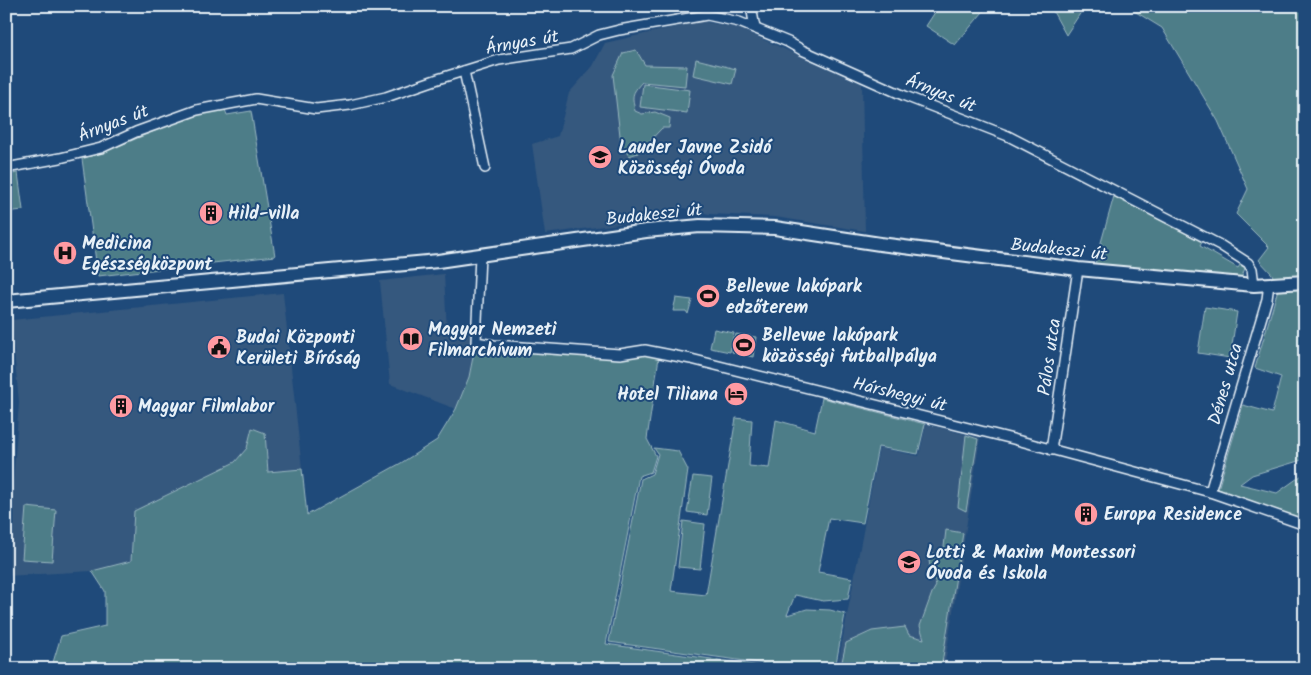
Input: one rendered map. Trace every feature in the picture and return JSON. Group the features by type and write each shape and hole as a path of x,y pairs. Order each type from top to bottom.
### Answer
{"main road":[{"name":"Budakeszi út","path":"6,301 398,266 480,256 646,231 714,226 782,229 880,244 1078,269 1254,285 1305,282"}],"street":[{"path":"751,6 755,28"},
{"name":"Árnyas út","path":"6,168 101,148 168,119 197,110 256,100 316,109 350,105 386,97 499,60 571,49 599,35 706,15 755,28 905,96 1008,136 1220,245 1248,263 1252,269 1254,285"},
{"path":"464,70 485,168"},
{"name":"Hárshegyi út","path":"480,256 476,342 620,354 645,350 700,361 1210,492 1305,525"},
{"name":"Pálos utca","path":"1051,450 1078,269"},
{"name":"Dénes utca","path":"1210,492 1270,284"}],"shaded area":[{"path":"701,21 738,28 862,84 865,231 775,217 709,214 684,208 674,209 666,216 641,221 545,234 532,144 558,136 569,93 593,66 605,43"},
{"path":"444,274 447,331 473,329 476,342 469,377 456,409 390,384 380,281"},
{"path":"283,293 302,469 268,472 265,433 247,448 235,462 134,511 131,561 92,571 6,576 19,402 11,320"},
{"name":"Lotti & Maxim Montessori Óvoda és Iskola","path":"926,424 980,438 944,669 837,668 879,448 919,456"}],"green space":[{"path":"939,6 988,6 955,45 926,26"},
{"path":"1048,6 1085,6 1066,35"},
{"path":"1126,6 1305,6 1305,459 1252,475 1240,484 1277,493 1305,473 1305,520 1218,489 1243,405 1272,413 1281,377 1255,368 1278,289 1272,274 1259,260 1269,247 1236,214 1248,189 1218,121 1162,28"},
{"path":"636,50 645,65 687,66 685,86 642,82 634,92 635,111 642,114 655,112 670,118 669,128 662,128 638,153 629,156 621,144 613,75 623,53"},
{"path":"696,59 736,69 732,84 693,75"},
{"path":"643,84 690,90 687,113 640,107"},
{"path":"224,107 227,115 251,111 275,256 98,276 82,159 176,122"},
{"path":"18,173 23,210 6,212 6,175"},
{"path":"1114,196 1202,242 1200,246 1238,268 1240,265 1245,268 1241,279 1095,264"},
{"path":"676,298 692,300 688,314 686,311 673,311"},
{"path":"1205,307 1237,312 1230,358 1198,353"},
{"path":"714,329 734,333 730,352 710,348"},
{"name":"Bellevue lakópark közösségi futballpálya","path":"736,334 756,337 753,357 732,352"},
{"path":"476,342 642,354 659,357 647,439 656,456 651,472 639,476 606,644 782,669 51,669 61,636 105,626 105,591 92,571 131,561 134,511 235,462 247,448 252,428 265,433 268,472 302,469 307,515 401,463 437,440 456,409 469,377"},
{"path":"822,398 925,424 918,454 878,447 863,523 829,518 818,572 852,578 848,599 823,601 795,595 787,615 807,609 830,610 845,614 835,669 802,669 609,642 641,479 652,474 658,454 654,448 678,451 688,470 671,591 706,595 736,418 752,420 749,466 769,468 776,420 815,431"},
{"path":"966,435 978,439 966,511 958,507"},
{"path":"693,476 712,478 707,515 687,512"},
{"path":"26,507 56,510 52,561 22,559"},
{"path":"683,521 705,524 700,569 678,567"},
{"path":"946,530 963,533 941,669 864,669 841,666 846,643 872,631 905,627 909,635 924,639 920,626 936,586 928,553 943,555"}],"place":[{"name":"Lauder Javne Zsidó Közösségi Óvoda","path":"600,157"},
{"name":"Hild-villa","path":"211,213"},
{"name":"Medicina Egészségközpont","path":"65,253"},
{"name":"Bellevue lakópark edzőterem","path":"708,296"},
{"name":"Magyar Nemzeti Filmarchívum","path":"411,339"},
{"name":"Bellevue lakópark közösségi futballpálya","path":"744,345"},
{"name":"Budai Központi Kerületi Bíróság","path":"219,347"},
{"name":"Hotel Tiliana","path":"736,394"},
{"name":"Magyar Filmlabor","path":"121,406"},
{"name":"Europa Residence","path":"1086,514"},
{"name":"Lotti & Maxim Montessori Óvoda és Iskola","path":"909,562"}]}
